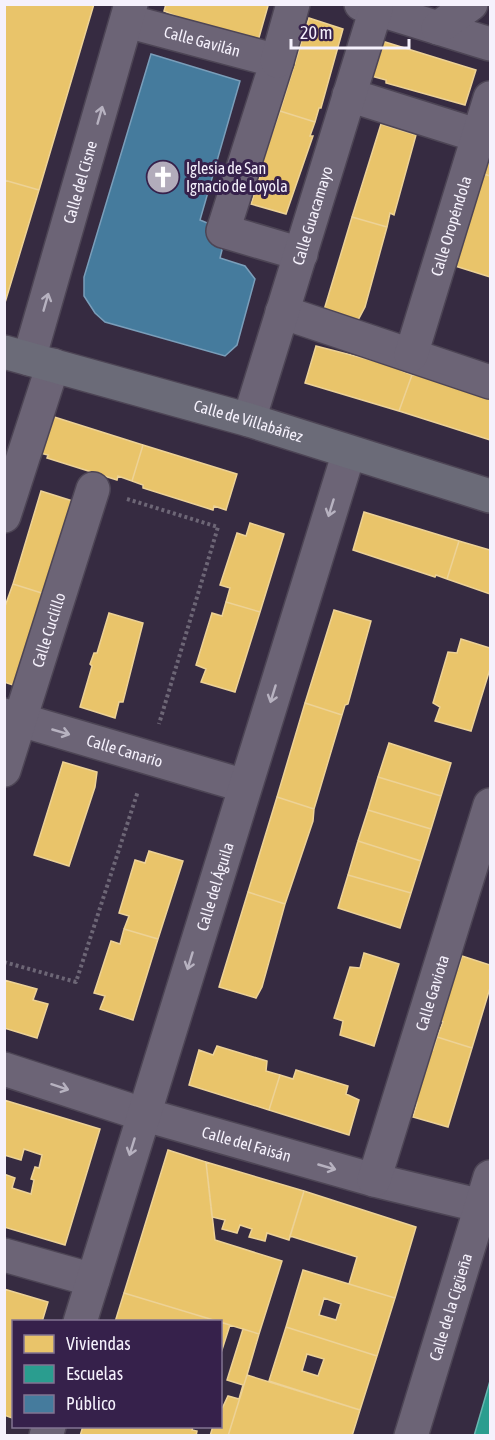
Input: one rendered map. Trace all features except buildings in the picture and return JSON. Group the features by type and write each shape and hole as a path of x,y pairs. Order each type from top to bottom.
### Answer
{"main road":[{"name":"Calle de Villabáñez","path":"29,359 249,420 490,496"}],"street":[{"path":"293,4 223,231 301,254"},
{"path":"438,28 471,4"},
{"path":"368,7 490,44"},
{"name":"Calle Guacamayo","path":"249,420 350,95 368,7"},
{"name":"Calle Gavilán","path":"129,13 277,61"},
{"name":"Calle del Cisne","path":"4,516 29,359 129,13"},
{"path":"350,95 479,136"},
{"name":"Calle Oropéndola","path":"411,355 490,98"},
{"path":"282,312 411,355 490,378"},
{"name":"Calle del Águila","path":"81,1320 142,1114 349,452"},
{"name":"Calle Cuclillo","path":"4,770 12,717 93,489"},
{"name":"Calle Canario","path":"12,717 245,786"},
{"name":"Calle Gaviota","path":"374,1180 490,805"},
{"name":"Calle del Faisán","path":"4,1069 142,1114 374,1180 488,1197"},
{"name":"Calle de la Cigüeña","path":"411,1436 488,1197"},
{"path":"4,1255 93,1280"}],"path":[{"path":"4,962 76,982 149,758 218,527 93,489"}],"place":[{"name":"Iglesia de San Ignacio de Loyola","path":"163,177"}]}
